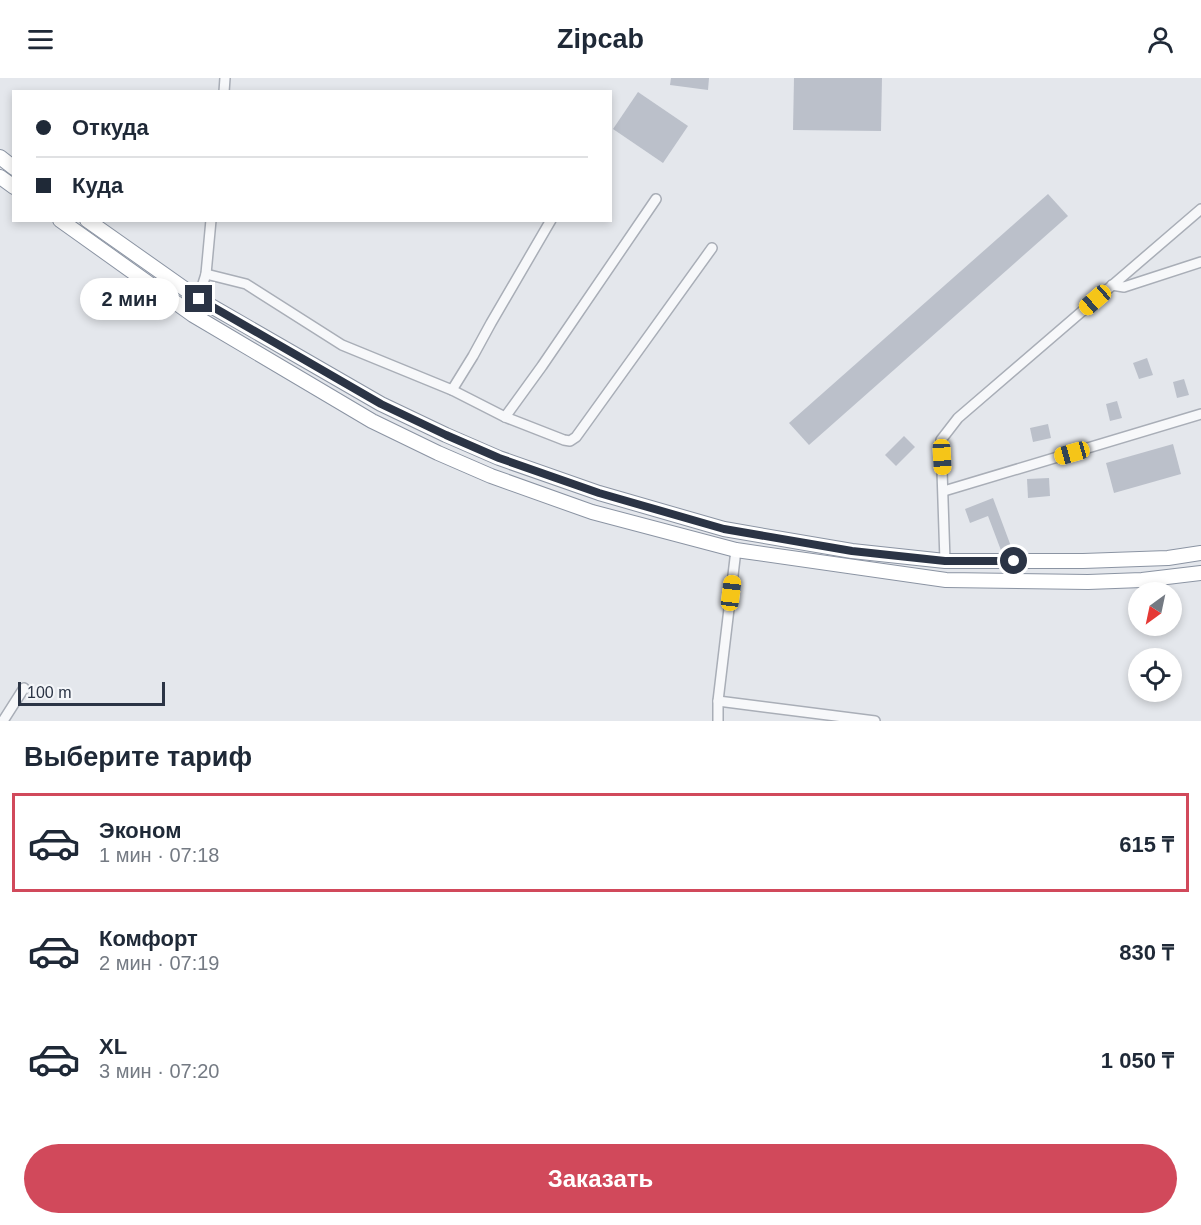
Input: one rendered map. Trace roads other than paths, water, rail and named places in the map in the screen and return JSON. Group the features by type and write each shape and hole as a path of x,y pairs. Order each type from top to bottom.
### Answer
{"highway":[{"path":"0,157 12,166"},
{"path":"0,177 12,186"},
{"path":"63,222 193,315 372,421 438,453 525,489 592,512 736,550 946,580 1088,582 1142,580 1201,573"},
{"path":"90,222 199,299 381,404 446,435 533,471 599,493 724,529 852,551 945,561 1094,561 1168,558 1201,553"}],"street":[{"path":"505,417 657,199"},
{"path":"945,561 941,440 958,418 1201,209"},
{"path":"193,315 206,274 212,222"},
{"path":"452,390 551,222"},
{"path":"206,274 246,284 342,345 452,390 505,417 570,441 576,437 712,248"},
{"path":"1112,285 1124,287 1201,262"},
{"path":"944,491 1201,414"},
{"path":"718,721 718,701 736,550"},
{"path":"3,721 24,688"},
{"path":"718,701 875,721"}]}
